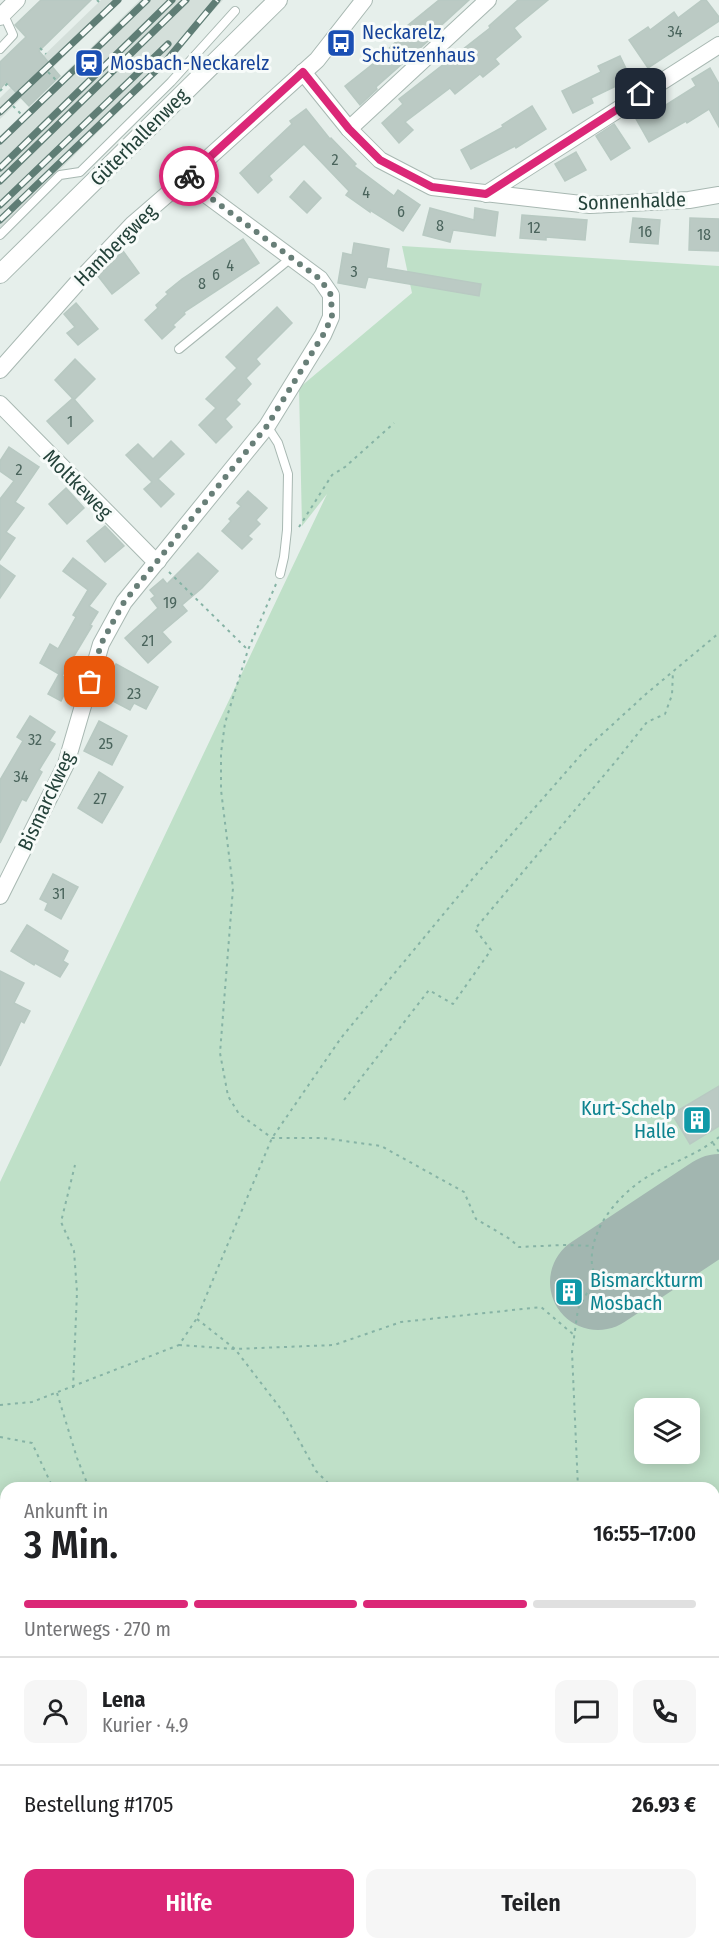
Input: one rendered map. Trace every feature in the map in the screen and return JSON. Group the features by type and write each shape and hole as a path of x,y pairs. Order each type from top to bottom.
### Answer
{"street":[{"path":"2,15 17,0"},
{"name":"Güterhallenweg","path":"0,274 176,89 278,0"},
{"name":"Hambergweg","path":"0,370 133,224 317,60 364,0"},
{"path":"349,129 488,0"},
{"path":"486,194 719,45"},
{"name":"Sonnenhalde","path":"303,72 349,129 380,160 432,187 590,205 689,200 719,195"},
{"name":"Bismarckweg","path":"0,896 66,765 101,644 124,602 267,426 332,317 331,295 320,279 185,179"},
{"name":"Moltkeweg","path":"0,404 151,557 158,561"}],"lane":[{"path":"0,235 60,175 80,172 176,89 235,11"},
{"path":"0,49 13,35 2,15"},
{"path":"179,350 291,258"},
{"path":"267,426 278,443 288,474 287,530 280,574"}],"path":[{"path":"40,48 46,54"},
{"path":"48,72 57,81"},
{"path":"0,91 8,83"},
{"path":"13,106 19,109 22,115"},
{"path":"296,533 332,475 345,467 394,423"},
{"path":"158,561 248,650"},
{"path":"280,574 248,650 225,723 221,753 221,790 233,888 220,1053 228,1096 239,1114 272,1138 323,1138 381,1146 464,1192 476,1219 519,1247 593,1246"},
{"path":"179,1345 197,1318 272,1138 341,1038 475,876 587,748 719,633"},
{"path":"344,1100 429,990 453,1004 490,950 474,929 647,722 665,714 672,695 673,671"},
{"path":"578,1482 573,1335 578,1309 587,1293 598,1282 592,1266 593,1246 604,1218 619,1200 639,1183 719,1137"},
{"path":"712,1143 719,1152"},
{"path":"73,1388 77,1292 74,1251 61,1222 75,1165"},
{"path":"0,1405 32,1402 57,1394 179,1345 235,1349 334,1345 400,1322 541,1306 573,1335"},
{"path":"197,1318 235,1349 284,1413 316,1471 327,1482"},
{"path":"57,1394 87,1482"},
{"path":"0,1437 32,1443 50,1482"}],"shaded area":[{"path":"101,0 122,0 0,119 0,98"},
{"path":"140,0 223,0 120,110 0,229 0,136"}],"green space":[{"path":"402,246 719,266 719,1482 0,1482 0,1182 327,494 302,526 299,388 412,293"}],"building":[{"path":"41,0 91,0 39,51 60,76 29,106 6,82 0,89 0,62 26,37 15,25"},
{"path":"439,0 469,0 434,32 436,34 376,87 377,89 360,105 345,86 374,63 405,33 402,30"},
{"path":"518,0 548,0 514,28 521,37 495,59 499,64 483,77 480,74 455,94 450,88 405,122 413,130 399,143 382,123 403,104 399,99 490,28 489,26"},
{"path":"702,0 706,0 719,17 719,21 648,68 629,40 648,27 650,30 674,12 678,18"},
{"path":"620,56 631,79 591,98 593,103 573,113 562,91 601,72 598,66"},
{"path":"710,68 719,84 719,127 709,109 649,142 635,117 655,105 658,110 696,86 692,79"},
{"path":"532,106 546,129 516,148 515,146 471,169 461,150 503,127 502,125"},
{"path":"306,109 330,139 356,164 354,166 394,196 398,190 420,205 403,231 346,195 349,191 304,144 269,176 272,180 258,193 240,173 292,124 290,121"},
{"path":"614,124 630,148 611,160 596,136"},
{"path":"576,152 586,170 565,181 555,164"},
{"path":"304,181 321,198 307,213 290,197"},
{"path":"430,208 474,220 475,208 498,212 495,236 453,230 450,242 423,235"},
{"path":"522,215 587,220 585,240 520,238"},
{"path":"633,218 660,220 658,244 630,242"},
{"path":"690,218 719,219 719,251 689,250"},
{"path":"243,239 259,263 184,312 185,314 173,325 175,327 162,339 145,320 158,308 156,305 168,294 166,292"},
{"path":"354,243 389,249 386,268 481,284 479,296 368,277 365,288 338,283 343,253 352,255"},
{"path":"123,251 139,273 112,294 98,276"},
{"path":"76,303 98,329 78,345 67,333 75,327 64,314"},
{"path":"277,307 292,323 256,359 260,364 246,378 251,384 236,400 240,404 225,419 232,427 216,443 199,425 216,408 206,399 237,368 226,357"},
{"path":"75,359 95,379 74,400 55,380"},
{"path":"73,398 93,421 68,444 47,421"},
{"path":"171,441 184,454 158,479 174,494 161,507 144,489 152,482 126,455 138,444 153,459"},
{"path":"9,447 39,467 15,502 24,508 6,532 15,538 0,560 0,499 14,481 0,471 0,461"},
{"path":"66,488 84,508 67,524 49,504"},
{"path":"248,491 267,508 256,520 260,524 248,536 252,539 242,549 222,531 241,506 237,503"},
{"path":"105,526 124,546 105,562 87,541"},
{"path":"198,553 218,571 182,605 187,611 162,632 171,642 148,663 125,638 158,608 151,599 155,596 150,590 163,579 167,584"},
{"path":"73,558 106,584 89,606 98,612 62,676 71,680 61,701 48,694 59,674 40,663 50,644 58,649 76,617 73,615 88,590 63,571"},
{"path":"0,565 15,576 0,598"},
{"path":"116,664 158,687 146,709 134,703 130,710 109,699 116,686 107,681"},
{"path":"30,716 55,732 49,741 55,744 39,770 42,772 26,801 22,799 0,843 0,780 23,741 17,737"},
{"path":"99,721 127,736 112,765 84,751"},
{"path":"99,772 123,787 102,823 78,808"},
{"path":"53,874 78,887 61,919 45,910 48,903 40,899"},
{"path":"27,925 68,951 63,961 68,964 60,977 11,951"},
{"path":"0,971 24,983 14,1003 30,1011 24,1023 21,1021 0,1066"},
{"name":"Kurt-Schelp Halle","path":"719,1086 719,1126 690,1144 672,1114"}],"runway":[{"path":"598,1282 719,1202"}],"railway":[{"path":"0,112 118,0"},
{"path":"0,141 147,0"},
{"path":"0,168 172,0"},
{"path":"0,181 186,0"},
{"path":"0,220 166,61 217,0"},
{"path":"0,205 168,44"}],"way so far":[{"path":"90,682 101,644 124,602 267,426 332,317 331,295 320,279 185,179 189,176"}],"place":[{"name":"Neckarelz, Schützenhaus","path":"341,43"},
{"name":"Mosbach-Neckarelz","path":"89,63"},
{"name":"Kurt-Schelp Halle","path":"697,1120"},
{"name":"Bismarckturm Mosbach","path":"569,1292"}],"route":[{"path":"189,176 303,72 349,129 380,160 432,187 486,194 641,94"}]}
